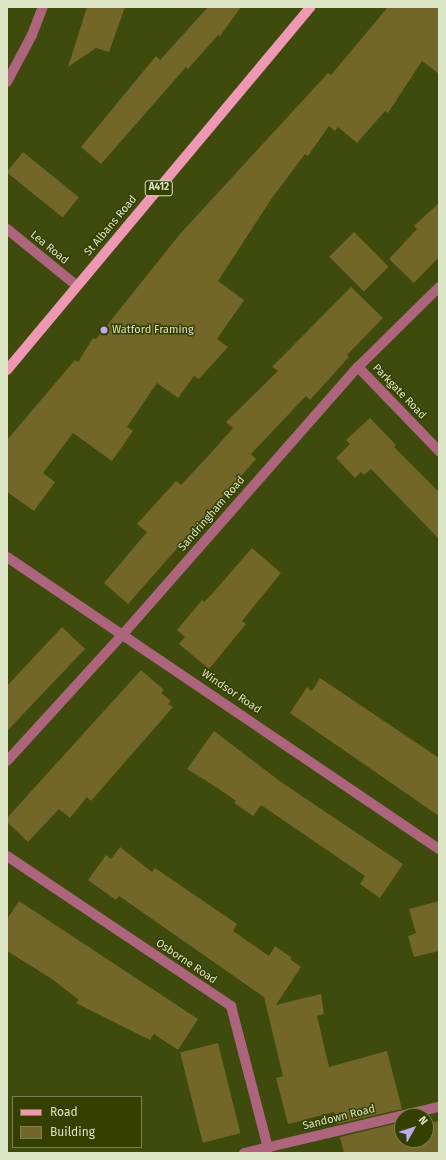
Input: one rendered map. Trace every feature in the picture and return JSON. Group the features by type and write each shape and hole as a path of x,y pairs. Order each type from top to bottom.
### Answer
{"main road":[{"name":"St Albans Road","path":"7,370 76,285 311,7"}],"street":[{"path":"7,82 32,35 43,7"},
{"name":"Lea Road","path":"7,229 76,285"},
{"name":"Sandringham Road","path":"7,760 124,633 358,367 439,287"},
{"name":"Parkgate Road","path":"358,367 439,451"},
{"name":"Windsor Road","path":"7,556 124,633 439,849"},
{"name":"Osborne Road","path":"7,856 230,1006 268,1148"},
{"name":"Sandown Road","path":"244,1153 439,1106"}],"building":[{"path":"87,7 125,7 109,52 96,48 68,67"},
{"path":"208,7 241,7 220,36 218,35 188,69 186,67 101,164 81,147 156,56 160,60"},
{"path":"388,7 439,7 439,74 422,61 388,113 385,111 357,143 338,127 335,131 329,126 308,156 305,154 272,198 218,281 244,300 217,339 228,347 199,379 194,376 178,398 157,383 127,427 133,431 112,461 73,433 43,473 55,482 34,511 7,492 7,440 75,360 78,362 93,338 96,339 180,234 328,73 331,75"},
{"path":"23,152 79,197 63,218 7,172"},
{"path":"439,203 439,257 414,283 389,259 417,229 414,226"},
{"path":"354,232 389,267 364,291 329,257"},
{"path":"351,287 383,318 347,355 349,357 310,400 306,396 251,454 256,459 128,604 104,583 147,532 137,524 176,481 181,485 210,454 233,428 226,422 278,371 272,367"},
{"path":"370,418 396,445 394,447 439,492 439,539 371,469 364,475 361,472 355,478 336,458 350,444 346,440"},
{"path":"252,548 281,573 242,621 246,624 209,669 179,644 185,637 177,630 202,600 204,602 211,595"},
{"path":"62,627 85,649 7,731 7,686"},
{"path":"141,670 164,690 161,693 171,701 168,704 173,707 91,801 87,797 70,818 59,809 28,842 7,822 7,818"},
{"path":"320,678 439,758 439,816 290,713 307,687 312,691"},
{"path":"214,731 281,782 403,864 380,898 360,884 365,876 261,805 253,816 234,803 236,801 187,769"},
{"path":"120,847 152,872 155,868 237,924 233,931 269,956 275,946 292,958 290,959 301,967 276,1005 321,994 324,1014 317,1016 329,1067 387,1051 402,1108 394,1108 394,1111 337,1124 334,1112 288,1124 276,1078 283,1076 264,997 119,896 116,900 88,880 106,855 111,859"},
{"path":"19,901 198,1019 178,1050 154,1034 150,1040 76,1003 79,1000 52,979 7,951 7,919"},
{"path":"439,901 439,951 414,957 408,936 416,933 409,909"},
{"path":"218,1043 240,1133 203,1143 180,1052"},
{"path":"439,1121 439,1153 344,1153 340,1137 394,1124 394,1148 434,1148 434,1122"}],"place":[{"name":"Watford Framing","path":"104,330"}]}
